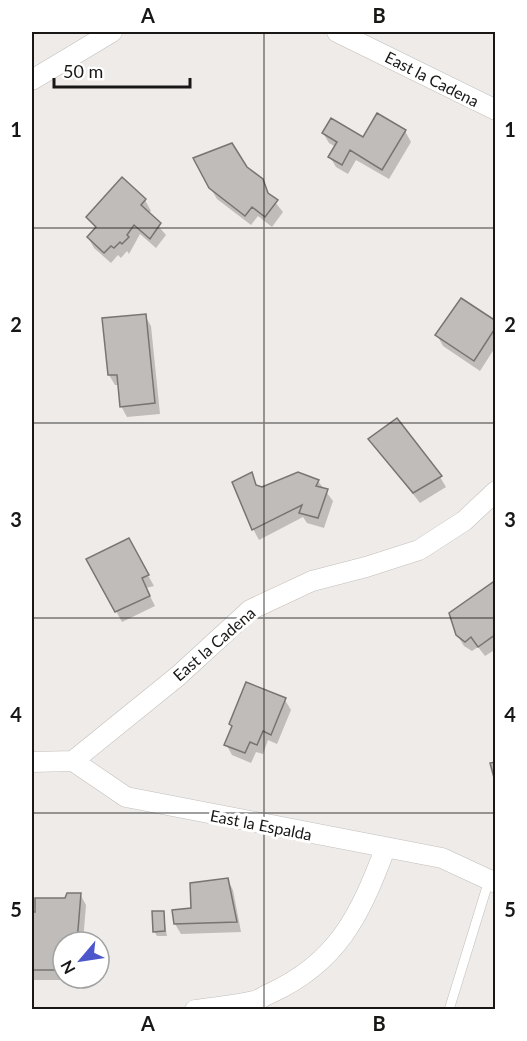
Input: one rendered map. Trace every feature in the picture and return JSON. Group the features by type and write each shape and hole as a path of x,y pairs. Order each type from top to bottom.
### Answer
{"street":[{"path":"32,81 112,32"},
{"name":"East la Cadena","path":"337,32 495,110"},
{"name":"East la Cadena","path":"73,761 178,676 250,610 312,581 419,550 464,521 495,491"},
{"path":"32,762 73,761"},
{"name":"East la Espalda","path":"73,761 126,797 385,849 442,858 492,881"},
{"path":"195,1010 257,1001 287,986 318,964 336,945 365,902 385,849"}],"lane":[{"path":"449,1010 492,881"}],"building":[{"path":"377,113 406,130 382,170 350,150 342,165 328,157 337,142 322,133 331,118 363,137"},
{"path":"232,143 247,167 263,179 268,193 278,200 265,217 252,207 245,216 209,188 193,158"},
{"path":"122,177 146,199 141,205 161,223 150,239 134,225 127,235 129,237 122,244 120,242 114,248 111,246 104,253 87,237 96,227 86,217"},
{"path":"461,298 496,321 496,327 474,361 435,335"},
{"path":"146,314 155,403 120,407 117,375 108,375 102,318"},
{"path":"397,418 442,476 413,493 368,439"},
{"path":"252,472 256,485 262,487 298,472 319,480 316,486 328,489 318,518 299,513 302,505 252,530 232,482"},
{"path":"129,538 149,575 142,578 150,596 115,612 86,559"},
{"path":"496,580 496,634 478,647 471,637 465,642 456,635 449,613"},
{"path":"246,682 286,698 271,735 263,731 257,745 250,742 245,753 224,745 232,726 229,724"},
{"path":"496,762 496,785 490,763"},
{"path":"228,878 237,922 174,924 172,910 191,908 190,883"},
{"path":"67,893 81,893 78,930 51,930 51,970 32,970 32,912 35,912 35,898 65,898"},
{"path":"152,911 164,911 165,931 153,932"}]}
